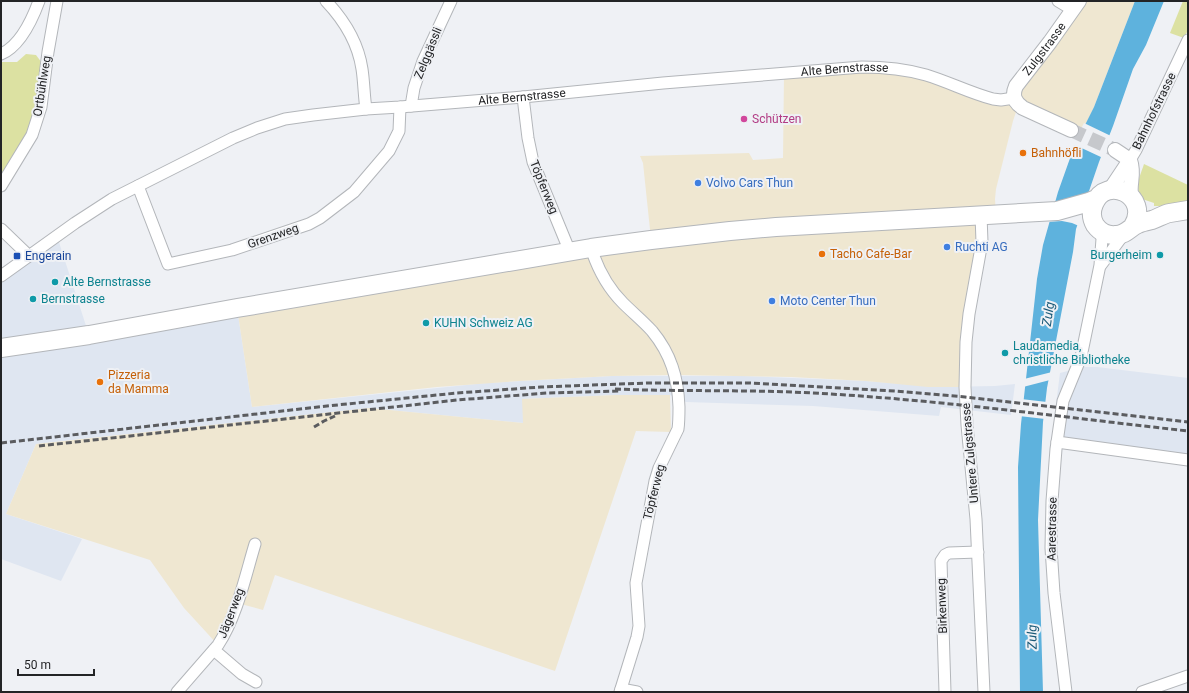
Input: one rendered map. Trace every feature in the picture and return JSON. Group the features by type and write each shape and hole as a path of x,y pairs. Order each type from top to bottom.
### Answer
{"main road":[{"path":"2,347 89,335 237,308 591,248 651,240 753,229 1051,212 1121,191 1146,208 1169,213"},
{"path":"1094,225 1092,211 1100,197"},
{"path":"1129,230 1136,222 1138,213 1133,200"},
{"path":"1051,212 1094,225 1112,235 1118,235 1169,213 1188,210"}],"street":[{"path":"1,54 9,49 23,33 39,1"},
{"name":"Ortbühlweg","path":"1,186 32,135 41,107 48,52 57,1"},
{"path":"326,1 344,23 352,36 358,51 362,68 366,109"},
{"name":"Zelggässli","path":"405,107 414,88 423,60 451,1"},
{"path":"1058,1 1076,5"},
{"name":"Zulgstrasse","path":"1014,98 1016,86 1076,5"},
{"name":"Bahnhofstrasse","path":"1130,160 1136,151 1188,40"},
{"name":"Alte Bernstrasse","path":"2,273 112,199 233,138 271,123 298,117 366,109 405,107 663,83 862,67 903,70 925,75 993,99 1001,100 1014,98"},
{"name":"Töpferweg","path":"523,97 528,138 533,162 570,252"},
{"path":"1014,98 1023,108 1071,130"},
{"name":"Grenzweg","path":"138,186 168,264 232,250 314,221 354,192 389,151 399,131 405,107"},
{"path":"1115,150 1130,160 1133,168 1130,186 1133,200"},
{"path":"1100,197 1130,160"},
{"name":"Untere Zulgstrasse","path":"981,215 982,242 969,314 966,342 965,387 976,519 984,692"},
{"path":"1094,225 1102,239 1100,265"},
{"path":"1,229 29,256"},
{"path":"1100,265 1129,230"},
{"name":"Töpferweg","path":"591,248 597,267 613,292 651,330 660,342 674,369 679,398 678,429 659,468 653,489 636,584 639,626 637,637 620,690"},
{"name":"Aarestrasse","path":"1066,692 1054,593 1051,548 1052,501 1057,442 1064,397 1081,357 1100,265"},
{"path":"1057,442 1188,460"},
{"name":"Jägerweg","path":"177,692 224,637 234,615 255,544"},
{"name":"Birkenweg","path":"945,692 941,561 945,555 949,553 978,552"},
{"path":"214,650 242,674 256,682"},
{"path":"1142,692 1188,676"},
{"path":"620,690 637,692"}],"shaded area":[{"path":"1079,1 1135,1 1094,107 1081,134 1017,109 996,189 996,215 981,215 965,387 928,387 866,381 791,377 676,375 612,376 437,387 252,407 237,308 651,239 643,163 640,156 749,153 753,160 783,158 784,74 877,67 989,98 1014,98"},
{"path":"57,236 89,335 237,308 252,407 486,383 612,376 744,376 866,381 941,387 1015,384 1011,415 941,407 939,416 813,406 686,402 670,395 616,395 523,399 524,423 369,408 36,444 6,514 82,539 61,581 1,559 1,276"},
{"path":"1083,367 1097,367 1188,378 1188,461 1065,447 1054,420 1060,373"},
{"path":"616,395 670,395 671,432 636,431 555,671 275,575 263,610 237,603 218,645 184,608 150,560 6,514 36,444 369,408 523,423 522,399"}],"green space":[{"path":"1183,1 1188,1 1188,30 1184,38 1170,33"},
{"path":"26,54 36,55 42,63 38,107 29,134 1,178 1,62 17,62"},
{"path":"1144,164 1188,185 1188,204 1154,206 1154,203 1142,199 1138,191 1138,186"}],"water":[{"name":"Zulg","path":"1135,1 1164,1 1146,45 1133,69 1076,229 1047,388 1043,422 1038,520 1043,692 1020,692 1018,467 1021,424 1037,279 1043,245 1058,192 1074,147 1094,107"}],"pier":[{"path":"1084,123 1111,136 1103,158 1073,144"},
{"path":"1090,194 1079,226 1062,221 1047,222 1053,202 1065,201"},
{"path":"1052,372 1050,380 1023,387 1024,379"},
{"path":"1021,399 1047,402 1045,419 1019,416"}],"tunnel":[{"path":"1071,130 1115,150"}],"railway":[{"path":"1,443 327,406 457,393 541,387 648,383 750,383 895,391 965,397 1188,422"},
{"path":"615,389 803,392 875,397 964,405 1188,431"},
{"path":"39,446 457,400 547,393 619,391"},
{"path":"314,427 335,416"}],"place":[{"name":"Schützen","path":"744,119"},
{"name":"Bahnhöfli","path":"1023,153"},
{"name":"Volvo Cars Thun","path":"698,183"},
{"name":"Ruchti AG","path":"947,247"},
{"name":"Tacho Cafe-Bar","path":"822,254"},
{"name":"Burgerheim","path":"1160,255"},
{"name":"Engerain","path":"17,256"},
{"name":"Alte Bernstrasse","path":"55,282"},
{"name":"Bernstrasse","path":"33,299"},
{"name":"Moto Center Thun","path":"772,301"},
{"name":"KUHN Schweiz AG","path":"426,323"},
{"name":"Laudamedia, christliche Bibliotheke","path":"1005,353"},
{"name":"Pizzeria da Mamma","path":"100,382"}]}
